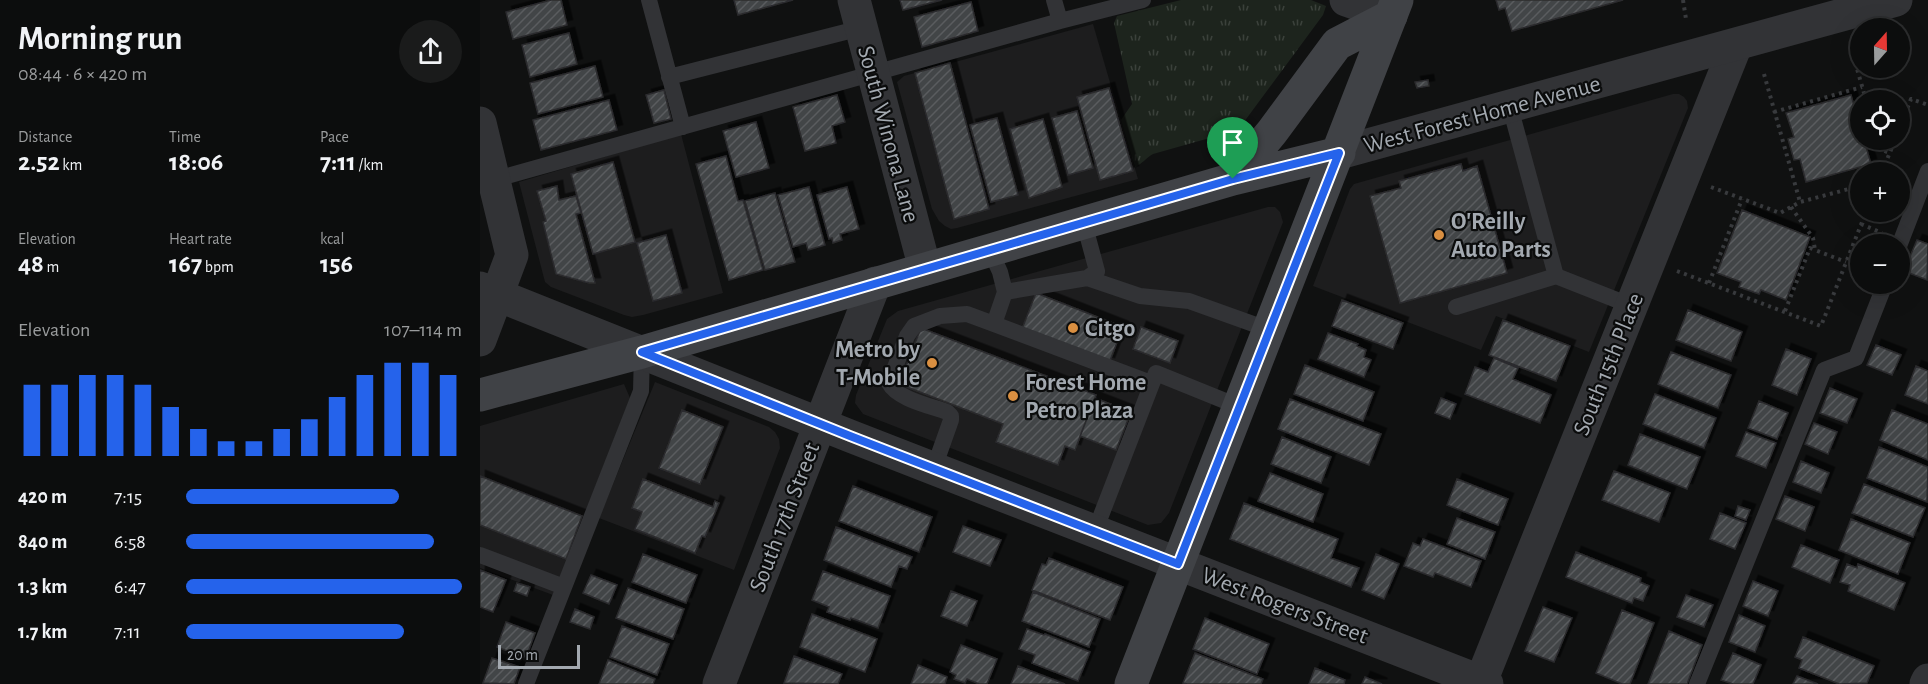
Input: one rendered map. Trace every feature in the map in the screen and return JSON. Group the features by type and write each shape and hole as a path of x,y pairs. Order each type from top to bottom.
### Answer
{"main road":[{"path":"1131,684 1394,8"},
{"path":"1233,179 1272,132 1337,44 1394,8"},
{"name":"West Forest Home Avenue","path":"480,395 642,352 1233,179 1339,153"}],"street":[{"path":"1346,0 1394,8"},
{"name":"West Forest Home Avenue","path":"1339,153 1896,0"},
{"name":"South Winona Lane","path":"858,14 924,268"},
{"name":"South 15th Place","path":"1483,683 1736,45"},
{"path":"480,123 512,255 489,291 480,340"},
{"name":"South 17th Street","path":"719,684 875,283"},
{"name":"West Rogers Street","path":"489,291 820,424 1483,683"},
{"path":"1926,684 1928,680"}],"lane":[{"path":"649,0 683,127"},
{"path":"1054,0 1060,21"},
{"path":"493,180 1060,21 1143,0"},
{"path":"669,77 858,14"},
{"path":"1509,106 1556,276"},
{"path":"1904,234 1928,171"},
{"path":"1005,292 1087,278 1097,271 1084,223"},
{"path":"990,250 1000,272 1005,292 994,324"},
{"path":"1456,307 1556,276 1632,306"},
{"path":"1087,278 1140,296 1188,301 1270,330"},
{"path":"1697,684 1824,370 1856,358 1881,294"},
{"path":"934,468 951,416 947,412 900,395 889,383 907,336 914,326 940,316 967,314 1152,383"},
{"path":"526,684 641,391 642,352"},
{"path":"1095,531 1156,373 1240,407"},
{"path":"480,555 564,587"}],"path":[{"path":"1683,0 1686,20"},
{"path":"1764,74 1800,202"},
{"path":"1859,78 1863,90"},
{"path":"1774,112 1862,87"},
{"path":"1910,102 1911,99 1928,105"},
{"path":"1882,150 1890,153"},
{"path":"1886,162 1891,150"},
{"path":"1704,185 1780,213 1800,202 1850,189"},
{"path":"1709,283 1742,199"},
{"path":"1791,207 1813,238 1815,250"},
{"path":"1671,268 1821,326 1862,222"},
{"path":"1785,311 1810,248 1846,262"}],"shaded area":[{"path":"1093,24 1138,179 957,228 951,229 945,226 932,209 897,82 904,76"},
{"path":"1673,94 1684,97 1688,108 1589,352 1496,316 1481,350 1313,286 1350,189 1354,184"},
{"path":"681,134 723,293 632,317 551,287 545,282 519,182"},
{"path":"1268,207 1275,207 1280,212 1283,222 1169,513 1161,523 1148,525 863,414 855,403 856,395 887,319 898,311"},
{"path":"655,382 769,427 779,439 780,448 734,570 599,518"},
{"path":"624,384 630,398 553,595 480,568 480,426"}],"green space":[{"path":"1181,0 1311,0 1326,6 1323,15 1238,130 1153,154 1135,167 1121,120 1132,104 1114,23 1117,16"}],"building":[{"path":"551,0 561,0 567,25 513,39 506,12"},
{"path":"734,0 793,0 738,15"},
{"path":"900,0 942,0 903,10"},
{"path":"1496,0 1623,0 1512,31 1505,8 1499,10"},
{"path":"971,2 978,31 922,47 914,17"},
{"path":"569,33 577,64 530,77 522,45"},
{"path":"950,63 989,209 954,219 915,73"},
{"path":"595,66 603,97 538,114 530,83"},
{"path":"1428,80 1429,86 1417,88 1415,82"},
{"path":"1109,88 1133,171 1100,180 1077,97"},
{"path":"664,90 671,119 654,123 646,95"},
{"path":"837,95 845,122 832,126 836,143 805,151 793,107"},
{"path":"1850,95 1850,150 1867,150 1870,162 1850,162 1850,170 1806,182 1800,159 1794,160 1788,139 1794,137 1786,113"},
{"path":"609,100 617,130 541,150 533,120"},
{"path":"1077,111 1093,168 1068,175 1052,118"},
{"path":"997,118 1018,195 991,202 970,125"},
{"path":"1043,119 1062,187 1029,198 1010,129"},
{"path":"756,122 769,168 736,177 723,131"},
{"path":"726,156 738,201 743,200 763,270 729,280 696,164"},
{"path":"613,162 635,242 593,254 571,174"},
{"name":"O'Reilly Auto Parts","path":"1461,164 1463,171 1477,166 1507,273 1400,303 1370,196 1401,188 1399,181"},
{"path":"557,186 559,200 576,196 581,213 576,214 595,283 556,274 543,222 546,221 537,191"},
{"path":"809,187 825,245 808,250 806,243 793,247 778,195"},
{"path":"847,187 859,229 840,234 842,240 833,243 832,238 829,239 817,195"},
{"path":"775,193 795,262 765,270 745,201"},
{"path":"1742,210 1810,237 1786,300 1761,290 1759,294 1739,287 1741,282 1717,273"},
{"path":"666,235 682,293 653,301 637,243"},
{"path":"1917,240 1928,244 1927,280 1910,273 1910,257"},
{"name":"Citgo","path":"1036,293 1123,327 1109,363 1022,329"},
{"path":"1342,300 1403,323 1393,349 1332,326"},
{"path":"1688,310 1742,332 1731,361 1676,340"},
{"path":"1503,320 1570,346 1556,381 1489,355"},
{"path":"1141,327 1178,341 1170,363 1133,349"},
{"name":"Forest Home Petro Plaza","path":"921,328 1096,395 1075,450 1065,446 1058,465 996,442 1003,424 899,384"},
{"path":"1328,333 1358,344 1357,346 1366,350 1364,357 1371,360 1364,377 1318,359"},
{"path":"1876,345 1901,355 1892,375 1867,365"},
{"path":"1786,349 1811,359 1797,395 1772,385"},
{"path":"1671,352 1731,375 1718,408 1658,384"},
{"path":"1494,358 1518,368 1513,379 1551,395 1540,423 1465,394 1475,367 1488,372"},
{"path":"1305,365 1374,392 1363,421 1294,394"},
{"path":"1916,366 1928,371 1928,404 1905,395"},
{"path":"1830,388 1857,399 1847,423 1820,413"},
{"path":"1655,394 1716,418 1704,448 1643,424"},
{"path":"1095,398 1131,412 1116,450 1080,436"},
{"path":"1441,398 1456,404 1450,419 1435,413"},
{"path":"1290,399 1381,434 1369,465 1278,429"},
{"path":"1759,401 1788,413 1777,439 1748,428"},
{"path":"682,410 723,427 700,484 659,468"},
{"path":"1892,410 1928,424 1928,460 1880,440"},
{"path":"1814,423 1837,432 1828,454 1805,444"},
{"path":"1746,432 1776,443 1766,468 1736,456"},
{"path":"1640,434 1700,457 1687,489 1628,465"},
{"path":"1282,437 1331,457 1321,483 1271,464"},
{"path":"1879,447 1928,467 1927,502 1867,478"},
{"path":"1801,461 1829,473 1821,493 1793,482"},
{"path":"1614,471 1670,493 1659,522 1602,500"},
{"path":"1270,473 1323,494 1313,522 1258,501"},
{"path":"480,476 582,516 566,559 480,525"},
{"path":"643,479 713,507 715,501 719,503 705,537 702,536 695,553 635,529 642,512 632,508"},
{"path":"1457,479 1508,499 1498,525 1447,505"},
{"path":"1864,484 1925,508 1913,537 1852,513"},
{"path":"853,486 932,517 919,552 839,521"},
{"path":"1785,496 1814,507 1805,531 1776,519"},
{"path":"1244,503 1338,539 1331,558 1359,568 1351,587 1230,539"},
{"path":"1738,506 1750,510 1746,520 1735,516"},
{"path":"1720,513 1746,523 1735,549 1710,539"},
{"path":"1457,518 1495,532 1485,559 1447,544"},
{"path":"1851,519 1910,543 1898,574 1839,550"},
{"path":"963,526 1001,540 990,566 953,552"},
{"path":"836,527 912,557 907,569 899,566 891,587 824,560"},
{"path":"1423,539 1481,561 1471,587 1435,573 1433,577 1404,566 1413,543 1420,546"},
{"path":"1801,545 1839,560 1830,583 1792,567"},
{"path":"1576,552 1641,578 1640,582 1649,586 1643,601 1634,598 1632,603 1566,577"},
{"path":"643,554 697,575 686,603 632,582"},
{"path":"1376,554 1399,564 1384,599 1362,590"},
{"path":"1049,558 1123,587 1110,620 1032,590 1042,564 1046,565"},
{"path":"1847,564 1857,568 1858,564 1905,583 1894,610 1848,591 1850,585 1840,582"},
{"path":"480,570 506,580 493,612 480,607"},
{"path":"823,571 890,596 878,628 827,612 829,607 812,600"},
{"path":"591,575 617,585 609,604 583,593"},
{"path":"1753,581 1778,591 1768,616 1743,606"},
{"path":"517,583 530,587 527,596 514,591"},
{"path":"628,588 684,609 673,639 616,618"},
{"path":"951,591 977,601 967,626 941,616"},
{"path":"1033,592 1100,619 1089,647 1022,621"},
{"path":"1686,595 1713,605 1704,627 1677,617"},
{"path":"1543,607 1572,618 1554,662 1525,651"},
{"path":"575,609 594,617 590,629 570,622"},
{"path":"1622,610 1654,623 1630,684 1622,684 1596,673"},
{"path":"812,614 877,639 865,672 800,647"},
{"path":"1739,615 1765,626 1755,652 1729,642"},
{"path":"1205,618 1269,644 1257,674 1193,649"},
{"path":"506,622 535,633 526,658 497,647"},
{"path":"622,626 669,644 657,675 610,657"},
{"path":"1027,629 1090,652 1078,681 1032,663 1035,655 1019,649"},
{"path":"1669,631 1702,645 1687,684 1648,684"},
{"path":"1803,637 1874,666 1867,683 1839,684 1799,668 1802,660 1795,657"},
{"path":"961,645 997,659 987,684 979,684 967,679 965,683 954,679 956,675 950,672"},
{"path":"1195,653 1263,679 1261,684 1183,683"},
{"path":"1733,653 1761,665 1753,684 1733,684 1721,680"},
{"path":"794,656 842,674 838,684 784,683"},
{"path":"492,658 520,667 514,684 483,683"},
{"path":"608,660 655,679 653,684 599,684"},
{"path":"918,665 947,677 945,684 911,684"},
{"path":"1018,666 1065,684 1011,684"},
{"path":"1315,668 1345,680 1344,684 1309,684"},
{"path":"1797,676 1818,684 1793,684"},
{"path":"1365,677 1382,684 1362,684"}],"place":[{"name":"O'Reilly Auto Parts","path":"1439,235"},
{"name":"Citgo","path":"1073,328"},
{"name":"Metro by T-Mobile","path":"932,363"},
{"name":"Forest Home Petro Plaza","path":"1013,396"}],"route":[{"path":"1339,153 1178,564 642,352 924,268 1233,179 1339,153"}]}
